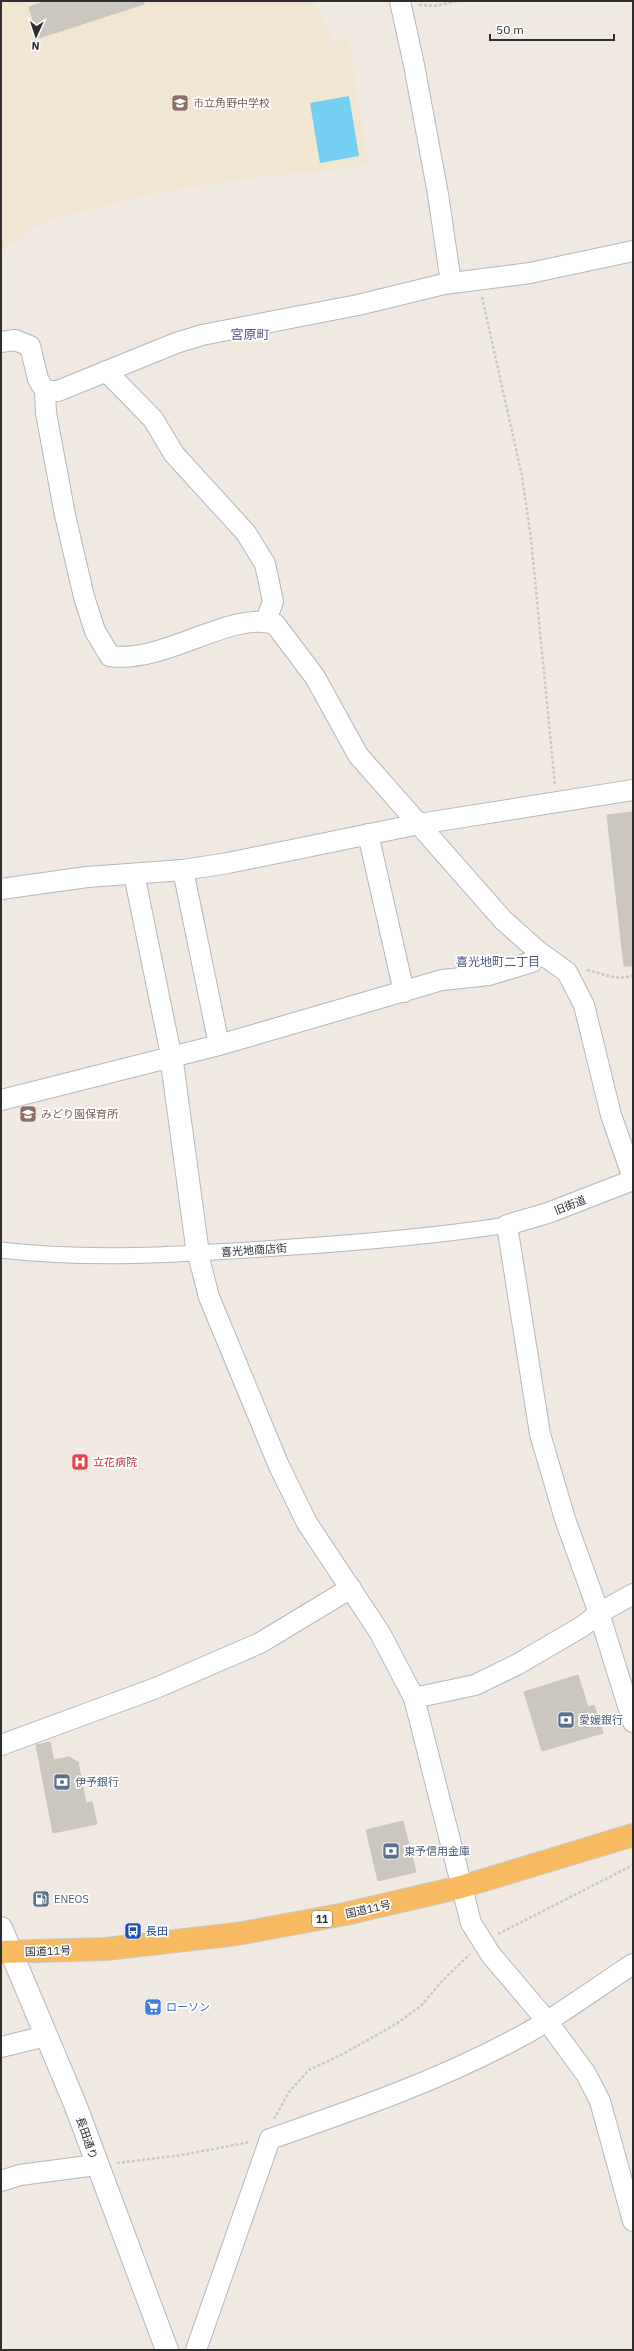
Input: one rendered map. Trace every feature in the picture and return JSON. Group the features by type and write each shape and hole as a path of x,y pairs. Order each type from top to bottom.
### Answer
{"highway":[{"name":"国道11号","path":"6,1952 106,1949 237,1934 344,1914 461,1887 633,1835"}],"street":[{"path":"400,2 438,194 450,283"},
{"path":"45,391 58,391 106,371 202,335 358,305 450,283 530,273 633,251"},
{"path":"1,342 15,340 30,346 38,379 45,391 46,414 62,500 84,597 95,631 110,656 121,658 167,649 244,622 266,621 275,624 315,677 358,755 502,920 539,952 567,972 584,1005 611,1114 633,1179"},
{"path":"106,371 153,419 174,454 246,533 265,564 273,602 266,621"},
{"path":"1,889 87,876 184,870 419,824 633,790"},
{"path":"368,834 404,992"},
{"path":"184,870 219,1045"},
{"path":"134,874 171,1055 198,1254 209,1297 279,1466 307,1523 380,1634 414,1698 471,1923 482,1942 547,2021 586,2074 600,2101 633,2221"},
{"path":"1,1100 140,1066 171,1055 219,1045 442,980 488,975 532,962 539,952"},
{"name":"旧街道","path":"506,1225 548,1213 633,1179"},
{"path":"506,1225 540,1434 565,1519 599,1613 633,1722"},
{"name":"喜光地商店街","path":"1,1250 104,1255 198,1254 371,1240 506,1225"},
{"path":"1,1745 156,1688 260,1643 351,1588"},
{"path":"414,1698 475,1685 518,1664 583,1626 599,1613 633,1594"},
{"name":"長田通り","path":"1,1928 6,1952 46,2036 75,2104 96,2165 167,2350"},
{"path":"196,2350 270,2139 447,2074 514,2041 633,1964"},
{"path":"1,2047 46,2036"},
{"path":"1,2181 20,2175 96,2165"}],"path":[{"path":"400,2 435,6 457,1"},
{"path":"479,280 522,476 531,538 557,802"},
{"path":"567,972 575,968 615,978 627,978 633,975"},
{"path":"96,2165 182,2155 270,2139 274,2118 288,2092 309,2070 343,2054 396,2024 421,2006 443,1980 482,1942 633,1865"}],"shaded area":[{"name":"市立角野中学校","path":"1,1 315,1 332,41 348,37 369,164 319,173 304,172 160,192 43,222 1,251"}],"water":[{"path":"349,96 359,156 320,163 310,103"}],"building":[{"path":"47,1 144,1 144,4 39,38 29,7"},
{"path":"633,812 633,966 624,966 607,815"},
{"name":"愛媛銀行","path":"578,1675 588,1707 594,1705 603,1733 542,1751 524,1692"},
{"name":"伊予銀行","path":"50,1742 54,1760 69,1757 78,1762 86,1803 92,1802 97,1824 53,1833 36,1745"},
{"name":"東予信用金庫","path":"403,1821 416,1872 378,1881 366,1830"}],"place":[{"name":"市立角野中学校","path":"180,103"},
{"name":"みどり園保育所","path":"28,1114"},
{"name":"立花病院","path":"80,1462"},
{"name":"愛媛銀行","path":"566,1720"},
{"name":"伊予銀行","path":"62,1782"},
{"name":"東予信用金庫","path":"391,1851"},
{"name":"ENEOS","path":"41,1899"},
{"name":"長田","path":"133,1931"},
{"name":"ローソン","path":"153,2007"}],"district":[{"name":"宮原町","path":"250,334"},
{"name":"喜光地町二丁目","path":"498,962"}]}
